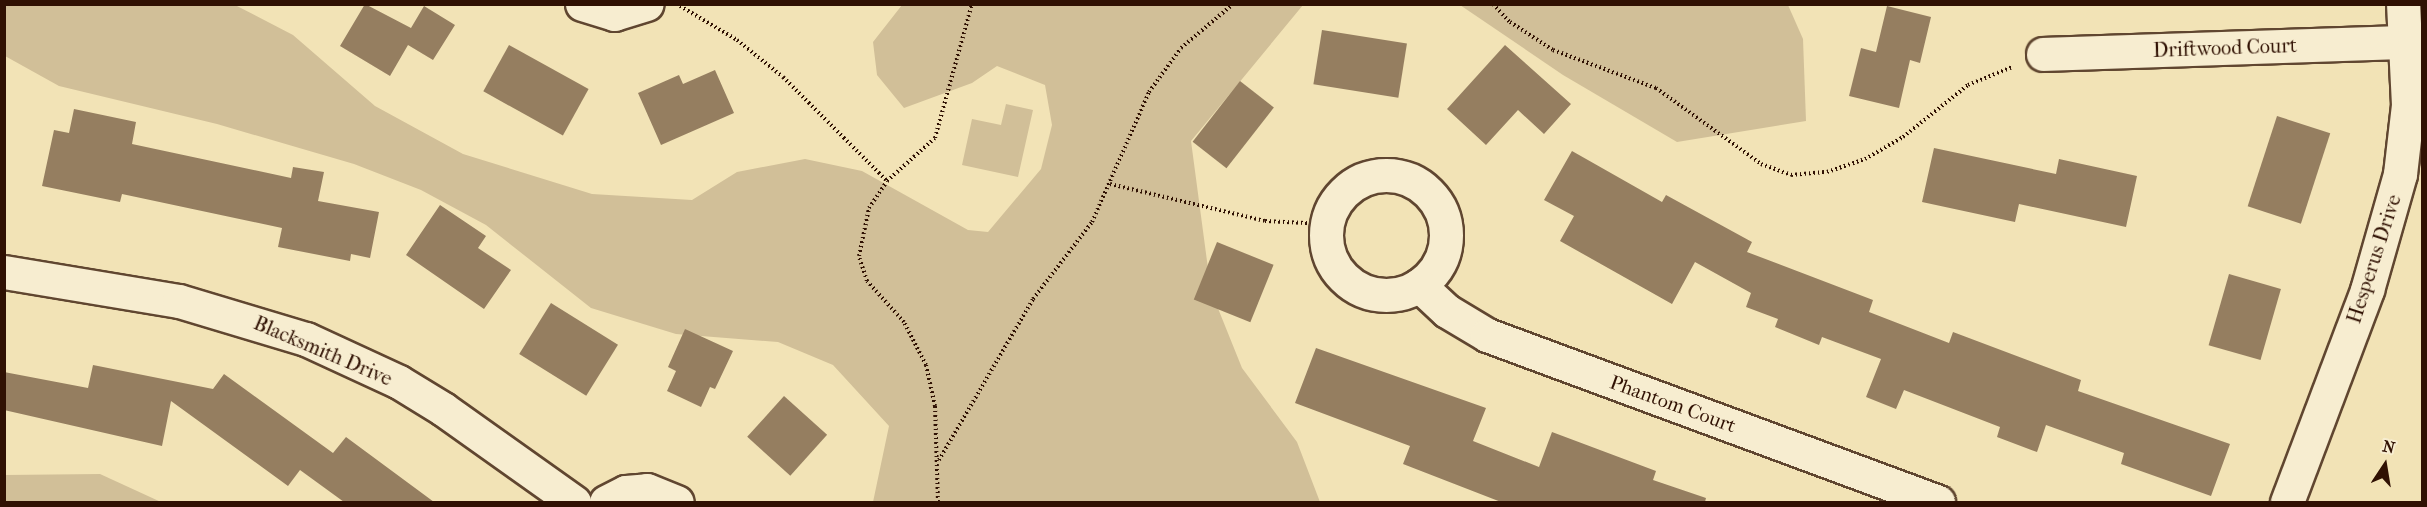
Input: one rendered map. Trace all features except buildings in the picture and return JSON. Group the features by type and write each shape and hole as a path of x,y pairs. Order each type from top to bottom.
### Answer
{"street":[{"path":"582,4 614,14 647,4"},
{"name":"Hesperus Drive","path":"2287,502 2386,232 2400,174 2408,105 2408,42 2403,4"},
{"name":"Driftwood Court","path":"2043,54 2408,42"},
{"path":"1374,176 1395,176 1416,184 1434,200 1443,216 1445,246 1437,267 1419,285 1394,295 1372,294 1350,284 1337,272 1327,248 1326,224 1335,202 1354,184 1374,176"},
{"name":"Blacksmith Drive","path":"4,272 179,301 306,339 399,382 443,409 574,502"},
{"name":"Phantom Court","path":"1419,285 1446,311 1487,334 1938,502"},
{"path":"606,502 626,492 647,490 677,502"}],"path":[{"path":"677,4 737,40 783,77 887,181"},
{"path":"938,502 936,406 926,365 904,322 867,281 859,256 869,207 887,181 935,138 972,4"},
{"path":"938,461 1033,299 1092,222 1110,183 1125,141 1149,92 1181,48 1233,4"},
{"path":"1494,4 1510,22 1553,50 1656,88 1761,164 1791,175 1827,172 1865,159 1904,137 1968,85 2043,54"},
{"path":"1110,183 1265,221 1326,224"}],"shaded area":[{"path":"4,5 235,5 293,35 375,106 463,154 592,194 692,200 737,172 805,159 862,171 968,230 988,232 1041,169 1052,125 1045,85 997,66 972,83 904,108 877,75 873,42 902,5 1303,5 1191,141 1211,291 1242,368 1297,442 1320,502 873,502 889,426 833,365 778,342 676,334 591,308 486,225 421,190 354,164 217,124 59,86 5,56"},
{"path":"1460,5 1788,5 1803,39 1806,121 1677,142 1563,75"},
{"path":"1006,104 1033,110 1018,177 962,165 972,119 1001,125"},
{"path":"100,474 161,502 5,502 5,475"}]}
